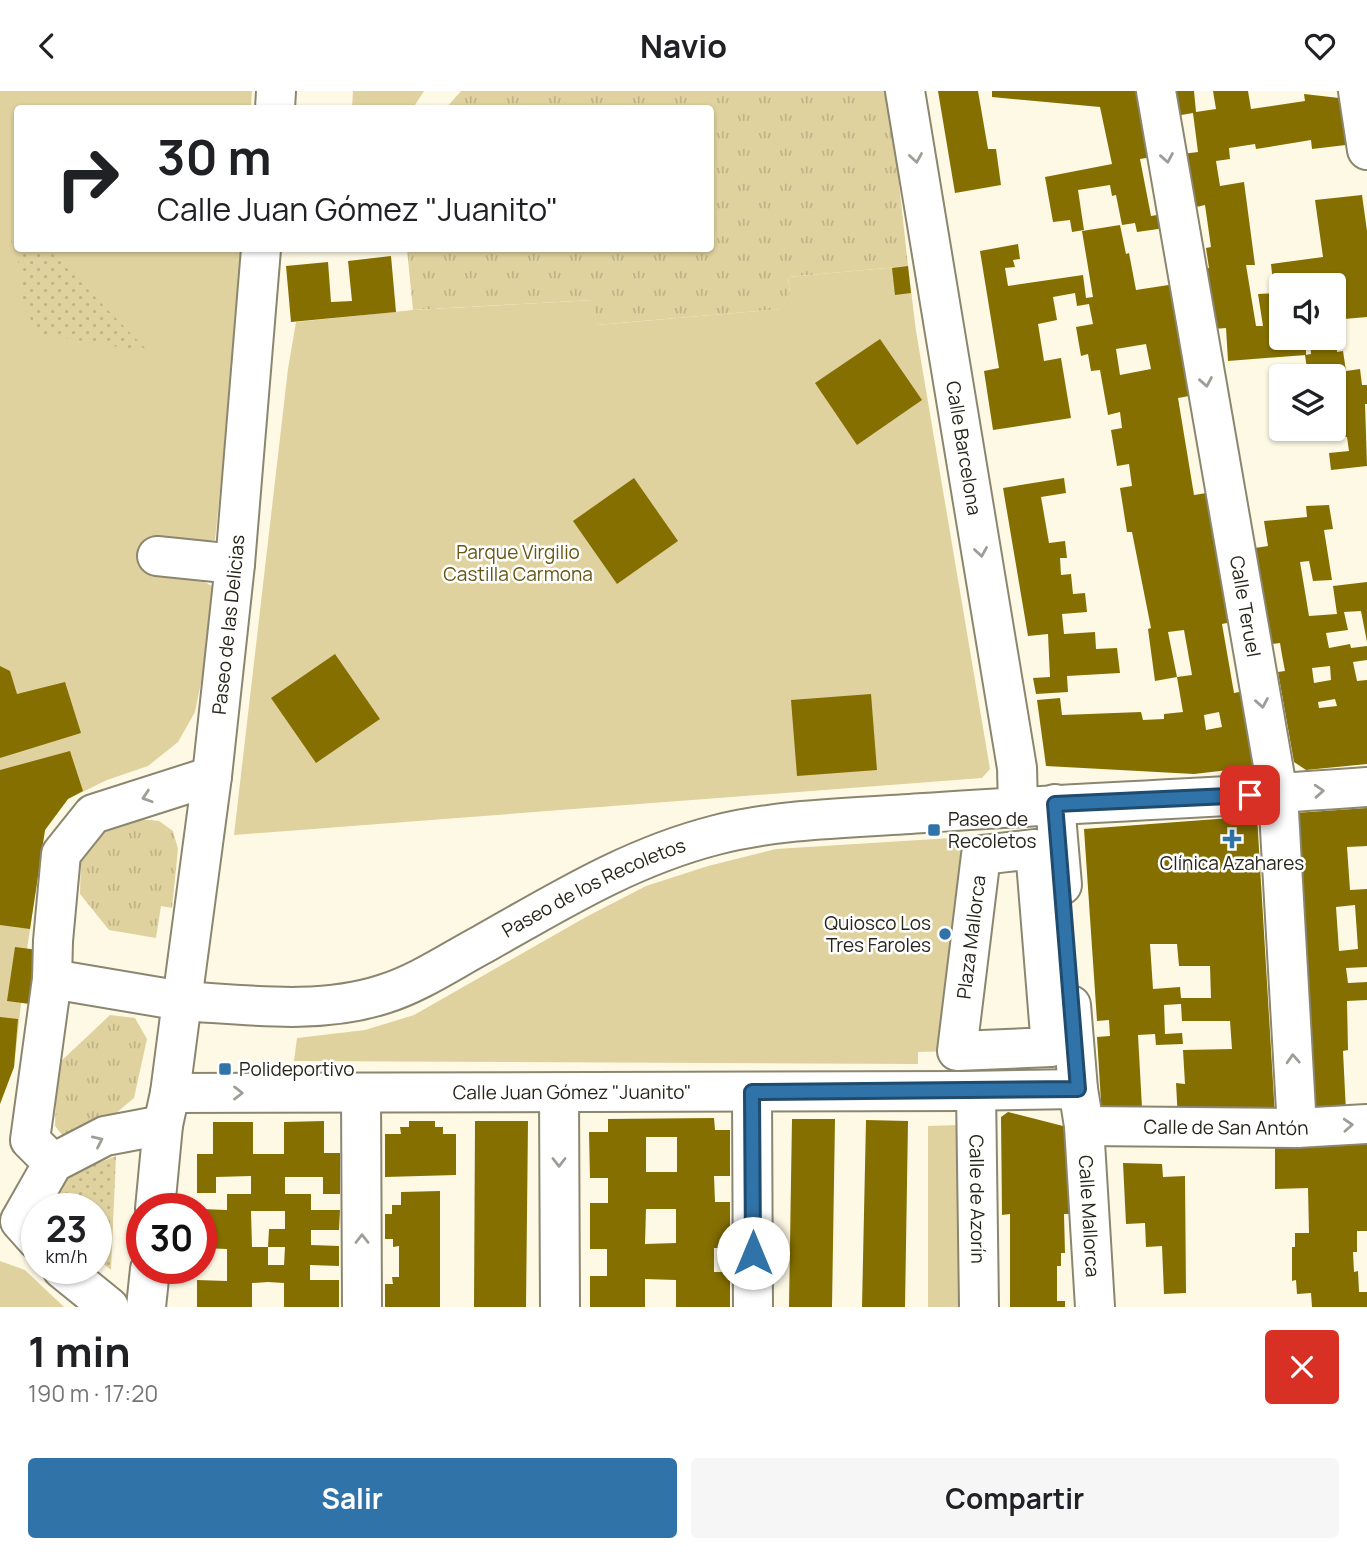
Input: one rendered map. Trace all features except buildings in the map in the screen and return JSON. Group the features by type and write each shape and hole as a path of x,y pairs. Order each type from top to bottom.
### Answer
{"street":[{"name":"Calle Barcelona","path":"905,91 1015,754 1037,805"},
{"name":"Calle Teruel","path":"1156,91 1278,794 1297,1128"},
{"path":"1358,91 1367,150"},
{"name":"Paseo de las Delicias","path":"157,1193 212,776 235,564 261,252"},
{"path":"157,556 235,564"},
{"path":"36,1193 53,1163 30,1140 52,979 61,854 93,814 212,776"},
{"name":"Paseo de los Recoletos","path":"52,979 182,1001 287,1007 342,1003 384,994 424,976 597,879 658,852 719,834 781,823 1037,805 1278,794 1367,787"},
{"path":"1037,805 1084,1126"},
{"name":"Plaza Mallorca","path":"1035,849 1051,1047 957,1051 981,855 1035,849"},
{"path":"976,1091 1078,1089"},
{"name":"Calle Juan Gómez \"Juanito\"","path":"53,1163 166,1109 361,1093 976,1091"},
{"name":"Calle de Azorín","path":"976,1091 979,1307"},
{"path":"752,1092 753,1307"},
{"path":"361,1093 362,1307"},
{"path":"559,1093 560,1307"},
{"name":"Calle de San Antón","path":"1084,1126 1297,1128 1367,1124"},
{"name":"Calle Mallorca","path":"1084,1126 1095,1307"},
{"path":"81,1284 109,1307"},
{"path":"146,1307 148,1284"}],"green space":[{"path":"0,91 252,91 251,105 14,105 14,252 241,252 215,540 191,545 186,572 212,586 203,673 195,712 178,742 148,766 107,780 68,799 45,830 27,949 14,1067 0,1104"},
{"path":"353,91 424,91 415,105 352,105"},
{"path":"461,91 889,91 908,266 788,277 790,294 781,309 596,325 593,300 413,310 407,252 714,252 714,105 449,105"},
{"path":"14,228 14,252 49,252 55,256 149,352 46,335 34,327 20,295 25,273 10,249"},
{"name":"Parque Virgilio Castilla Carmona","path":"908,266 916,331 990,769 982,778 234,835 288,369 296,322 413,310 594,300 597,325 780,309 790,294 788,277"},
{"path":"138,819 159,821 173,831 178,849 172,908 161,906 156,938 109,930 80,894 81,858 98,834"},
{"path":"983,836 957,1051 918,1052 918,1064 294,1061 297,1038 365,1030 414,1015 646,886 708,866 776,849"},
{"path":"110,1015 135,1018 147,1039 134,1098 103,1124 80,1137 63,1136 55,1126 57,1065"},
{"path":"958,1125 959,1307 928,1307 928,1126"},
{"path":"116,1156 112,1247 112,1193 51,1193 57,1179"},
{"path":"0,1261 21,1269 21,1284 40,1284 64,1307 0,1307"}],"place":[{"name":"Paseo de Recoletos","path":"934,830"},
{"name":"Clínica Azahares","path":"1232,839"},
{"name":"Quiosco Los Tres Faroles","path":"945,934"},
{"name":"Polideportivo","path":"225,1069"}],"route":[{"path":"753,1253 752,1092 1078,1089 1055,804 1250,795"}]}
